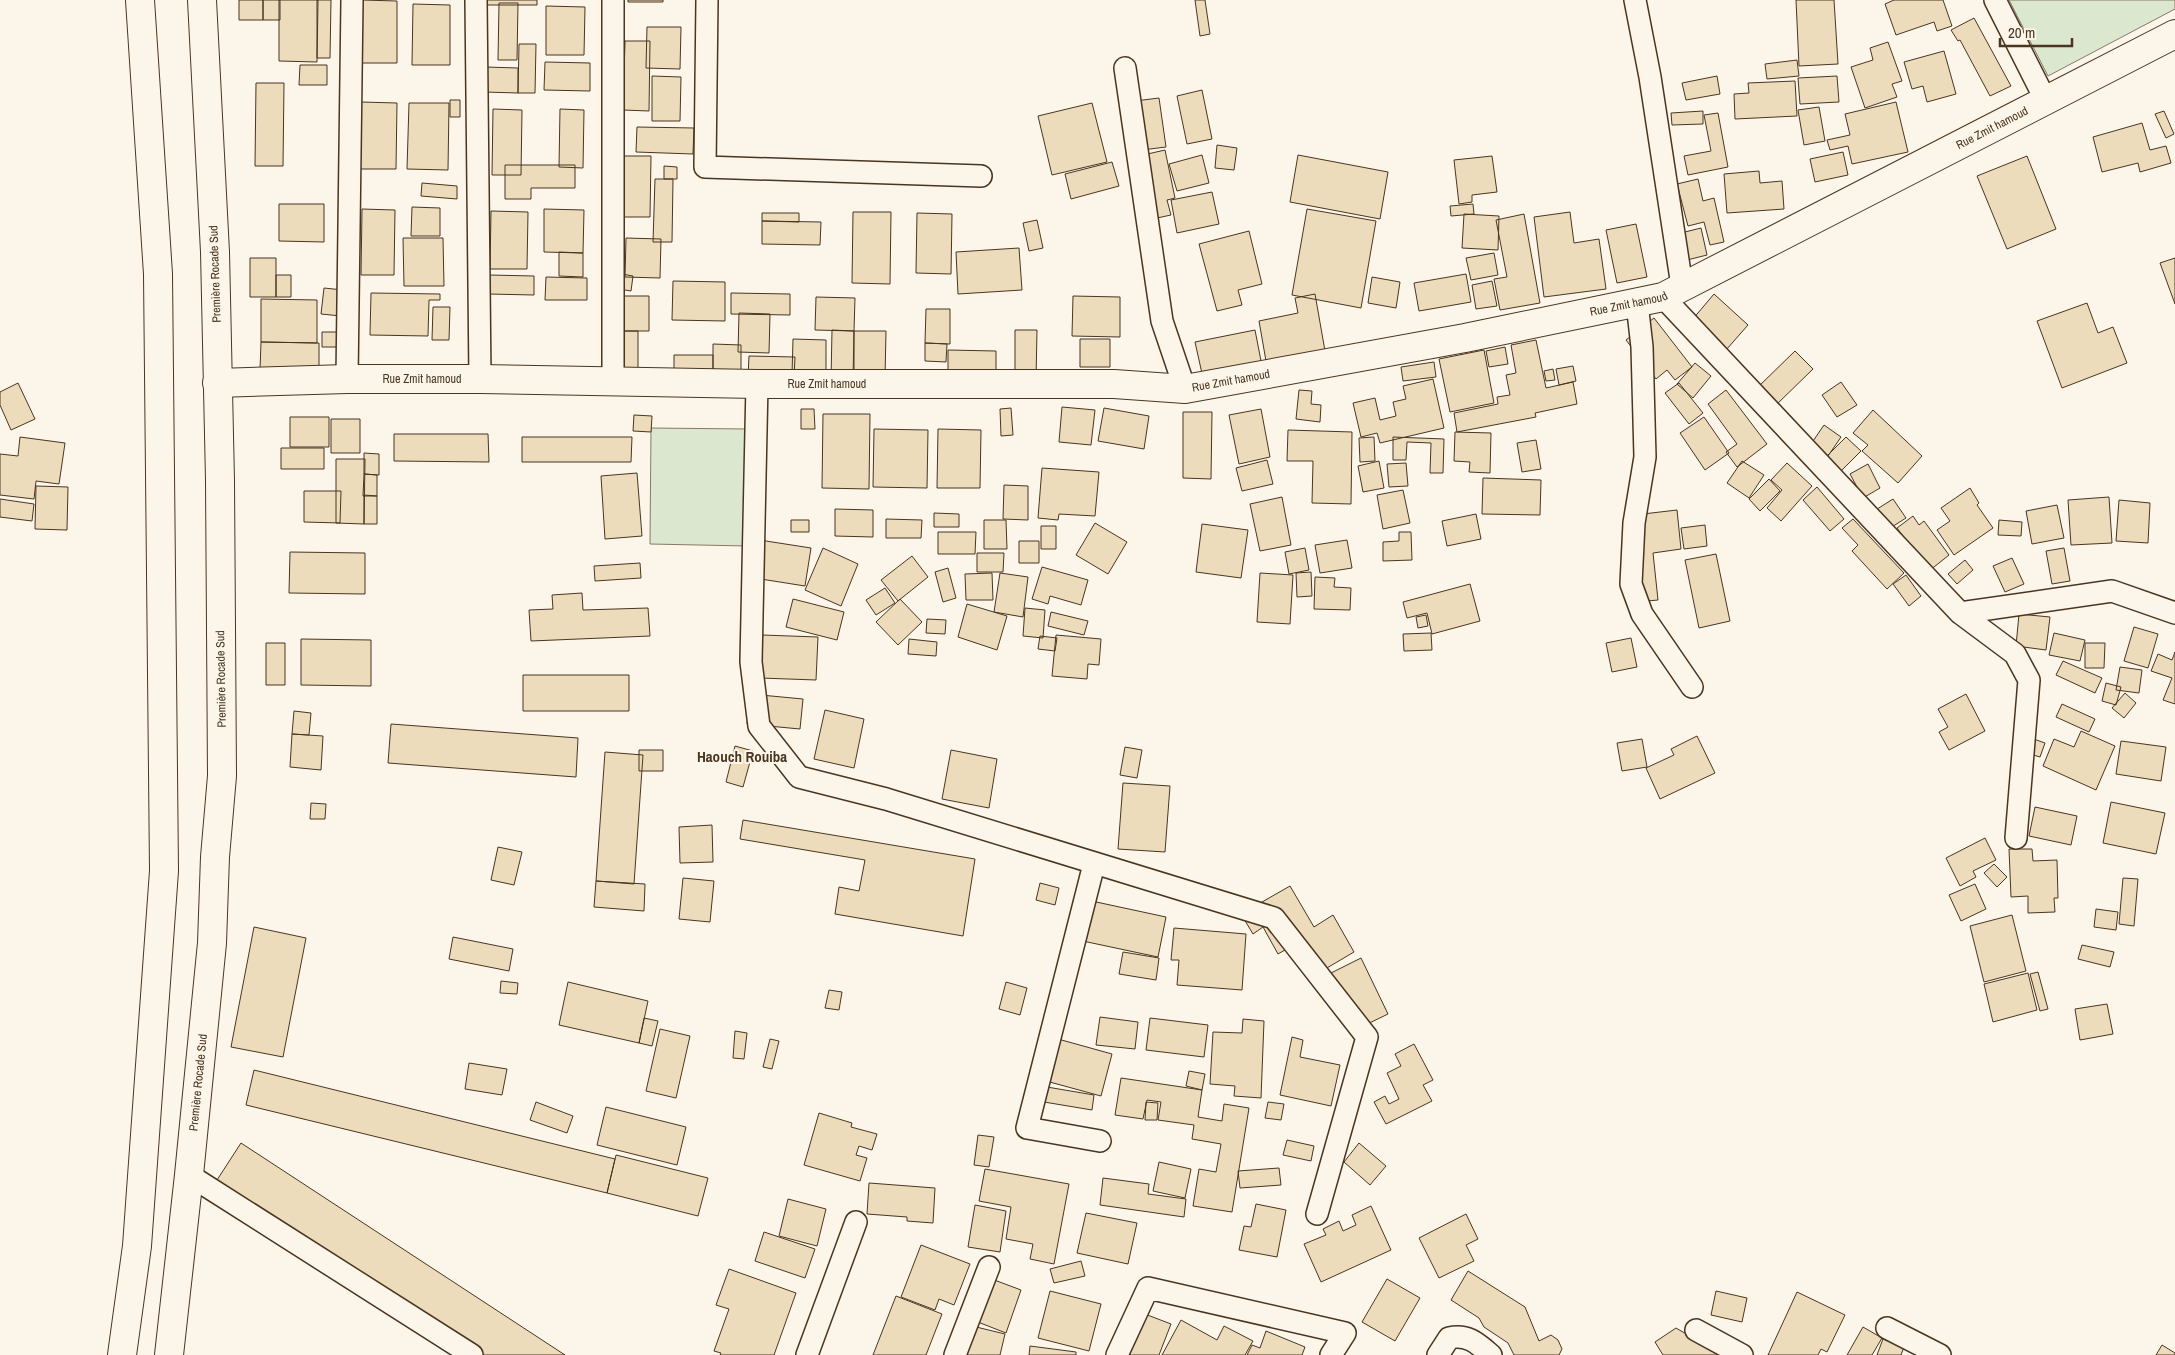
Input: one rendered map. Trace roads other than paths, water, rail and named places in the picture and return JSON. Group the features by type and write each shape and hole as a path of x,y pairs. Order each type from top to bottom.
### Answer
{"main road":[{"path":"122,1355 136,1246 164,870 158,274 140,0"},
{"name":"Première Rocade Sud","path":"169,1355 212,943 215,857 222,776 215,252 202,0"},
{"name":"Rue Zmit hamoud","path":"217,383 347,379 480,379 757,384 1114,384 1185,389 1465,338 1661,295 2175,34"}],"street":[{"path":"347,379 352,0"},
{"path":"476,0 480,379"},
{"path":"613,0 613,381"},
{"path":"707,0 705,167 981,176"},
{"path":"1635,0 1650,77 1661,295 1642,347 1645,457 1634,523 1631,584 1642,614 1692,687"},
{"path":"1995,0 2046,100"},
{"path":"1125,68 1162,321 1185,389"},
{"path":"1661,295 1960,613 2015,654 2029,680 2016,838"},
{"path":"757,384 751,662 760,726 799,777 886,800 1274,918 1367,1037 1317,1214"},
{"path":"1960,613 2112,591 2175,613"},
{"path":"1094,864 1027,1128 1100,1141"},
{"path":"189,1174 472,1355"},
{"path":"807,1355 856,1222"},
{"path":"955,1355 989,1267"},
{"path":"1117,1355 1148,1288 1345,1333 1331,1355"},
{"path":"1887,1328 1912,1349 1940,1355"},
{"path":"1696,1330 1742,1355"},
{"path":"1438,1355 1449,1338 1459,1336 1474,1340 1491,1355"}],"district":[{"name":"Haouch Rouiba","path":"742,757"}]}
